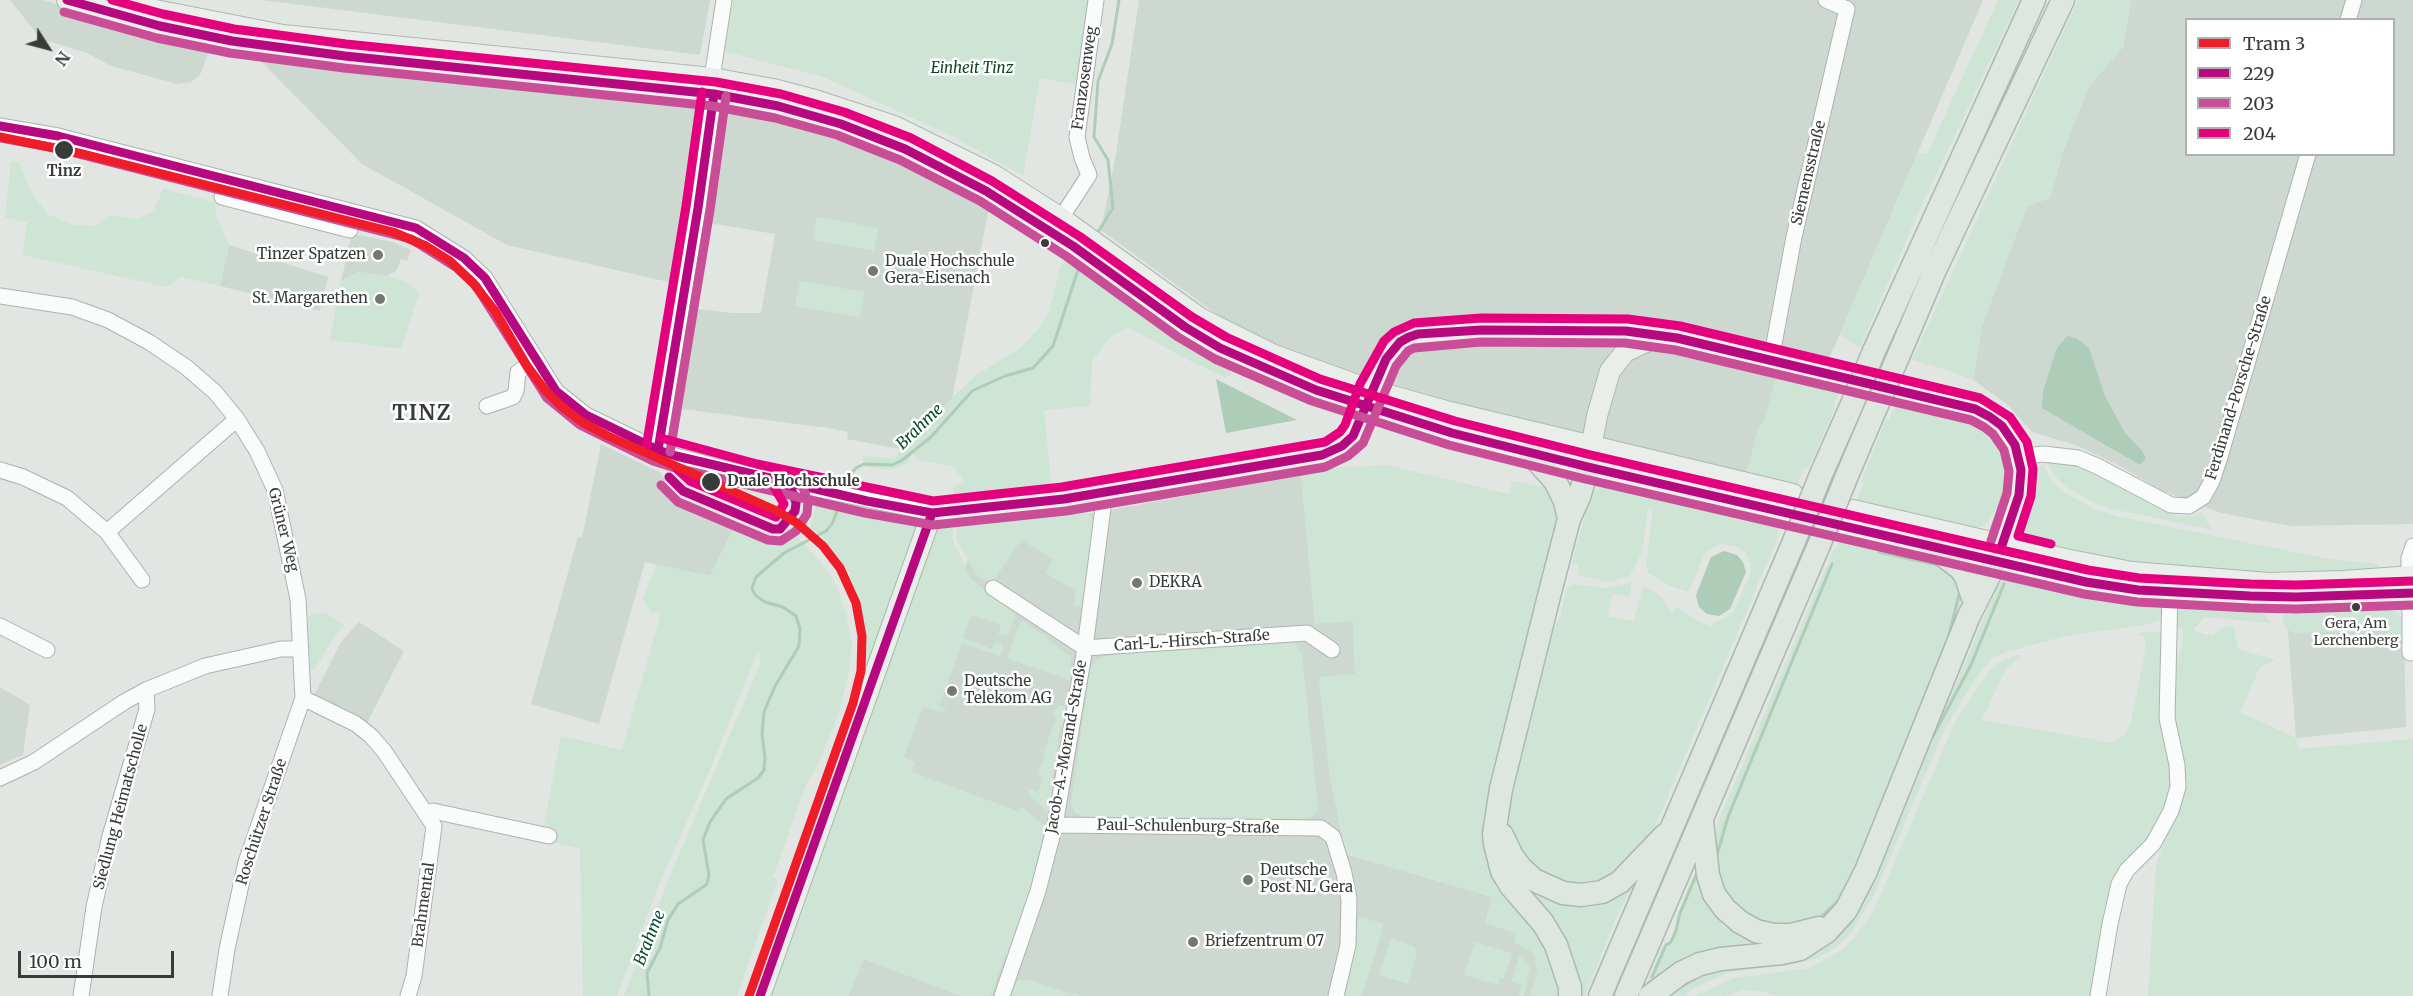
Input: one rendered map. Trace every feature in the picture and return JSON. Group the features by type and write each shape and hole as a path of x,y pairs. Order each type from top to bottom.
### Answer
{"highway":[{"path":"1600,996 1675,825 1874,351 2034,0"},
{"path":"1626,996 1935,270 2063,0"},
{"path":"1530,453 1555,481 1567,510"},
{"path":"1570,996 1570,987 1556,945 1543,923 1511,886 1502,871 1495,844 1501,789 1567,510 1584,459"},
{"path":"1932,547 1961,569 1972,595"},
{"path":"1968,618 1972,595 1993,552"},
{"path":"1650,996 1681,973 1700,964 1721,958 1782,953 1800,949 1815,941 1834,923 1856,894 1866,871 1993,552"},
{"path":"1701,817 1708,876 1714,894 1725,909 1740,922 1756,931 1773,935 1801,933 1834,923"},
{"path":"1497,821 1512,855 1521,868 1534,880 1563,893 1581,895 1602,892 1620,882 1675,825"}],"main road":[{"path":"67,0 181,30 276,48 713,86 773,89 815,100 894,126 994,175 1057,225 1100,255 1228,333 1368,398 1491,423 1584,459 1786,512"},
{"path":"119,0 145,8 283,34 713,86"},
{"path":"1356,431 1368,398 1393,349 1409,337 1418,334 1508,330 1626,331 1771,360 1844,378"},
{"path":"1599,331 1614,340 1625,352"},
{"path":"1584,459 1606,382 1614,363 1625,352 1658,336"},
{"path":"1901,391 1975,409 2002,426 2009,435 2021,470 2019,495 1993,552"},
{"path":"1368,398 1388,414 1430,428 1530,453 1584,459 1793,494"},
{"path":"760,996 932,513 1064,499 1322,455 1342,446 1356,431 1388,414"},
{"path":"2411,585 2269,583 2187,577 1993,552 1932,547 1850,518 1993,552 2086,582 2138,590 2296,597 2411,585"}],"street":[{"path":"658,450 698,208 724,0"},
{"name":"Franzosenweg","path":"1057,225 1089,176 1077,137 1096,0"},
{"name":"Siemensstraße","path":"1771,360 1794,237 1847,9 1826,0"},
{"path":"2349,18 2354,0"},
{"path":"0,126 58,136 354,214 376,217 417,228 464,258 485,278 556,391 586,415 658,450 754,476 932,513"},
{"name":"Ferdinand-Porsche-Straße","path":"2018,457 2043,454 2078,458 2171,505 2188,506 2203,497 2212,481 2220,457 2307,156"},
{"path":"222,198 350,230"},
{"name":"Grüner Weg","path":"0,296 72,307 108,320 149,342 186,367 215,392 237,419 257,451 275,490 293,566 298,599 300,649"},
{"path":"487,406 513,397 518,372 536,360"},
{"path":"107,531 237,419"},
{"path":"0,470 23,477 67,498 107,531 142,580"},
{"name":"Jacob-A.-Morand-Straße","path":"1002,996 1038,891 1055,825 1085,648 1105,492"},
{"path":"2410,653 2409,558 2413,546"},
{"path":"993,588 1085,648"},
{"path":"2098,996 2119,884 2127,870 2153,844 2171,811 2178,787 2177,765 2167,718 2170,592"},
{"path":"0,626 47,650"},
{"name":"Carl-L.-Hirsch-Straße","path":"1085,648 1308,633 1332,650"},
{"path":"0,778 43,756 146,690 205,666 281,649 300,649"},
{"name":"Roschützer Straße","path":"220,996 227,949 246,862 303,698 300,649"},
{"name":"Siedlung Heimatscholle","path":"81,996 94,907 110,836 147,709 146,690"},
{"name":"Brahmental","path":"303,698 356,724 371,736 384,751 434,826 414,976 408,996"},
{"path":"427,814 433,811 549,836"},
{"name":"Paul-Schulenburg-Straße","path":"1055,825 1321,828 1333,837 1349,899 1348,945 1336,996"}],"shaded area":[{"path":"10,0 43,0 210,48 200,75 191,82 177,84 111,66 87,53 41,39"},
{"path":"262,0 710,0 700,55"},
{"path":"1139,0 1983,0 1774,483 1588,441 1321,367 1227,322 1101,230 1116,154"},
{"path":"2131,0 2413,0 2413,524 2290,526 2221,513 2160,490 2122,467 2078,446 2032,432 2008,405 1973,380 1982,326 2027,206 2050,198 2063,151 2089,86 2123,47"},
{"path":"256,56 702,101 673,283 507,245 362,164"},
{"name":"Duale Hochschule Gera-Eisenach","path":"731,109 821,129 878,146 990,203 952,399 900,449 847,439 848,432 828,428 674,408 691,308 731,313 761,313 775,234 704,222 721,111"},
{"name":"Tinzer Spatzen","path":"352,234 393,242 411,250 407,261 401,259 396,271 387,276 358,272 341,281"},
{"path":"229,245 328,277 320,311 220,286"},
{"path":"2067,336 2076,338 2089,348 2105,396 2125,433 2146,458 2140,465 2042,408 2043,391 2057,348"},
{"path":"1216,379 1297,420 1226,433"},
{"path":"601,444 661,473 671,489 682,498 737,522 710,576 645,562 599,724 531,704 578,537 582,538"},
{"path":"1301,475 1315,623 1353,621 1355,674 1319,678 1330,776 1346,854 1492,897 1485,923 1532,938 1551,996 812,996 977,534"},
{"path":"1724,551 1737,555 1743,562 1746,572 1730,609 1719,616 1707,614 1699,607 1696,595 1711,557"},
{"path":"2396,615 2404,640 2406,727 2296,738 2287,620"},
{"path":"359,622 404,651 366,725 312,699 341,642"},
{"path":"0,687 30,705 23,755 0,765"}],"green space":[{"name":"Einheit Tinz","path":"733,0 1090,0 1077,85 1040,78 1023,176 954,137 823,77 724,51"},
{"path":"1998,0 2019,0 1920,209 1860,347 1858,347 1840,335 1918,153 1927,154"},
{"path":"2078,0 2131,0 2123,47 2089,86 2063,151 2050,198 2027,206 1982,326 1973,380 1912,360"},
{"path":"11,161 19,162 31,191 47,214 74,225 96,226 110,215 138,219 154,210 163,189 215,202 217,219 229,245 220,286 181,277 166,287 23,255 27,222 5,218"},
{"path":"817,217 879,228 874,251 813,240"},
{"path":"1067,260 1074,261 1119,291 1127,302 1148,319 1223,360 1232,368 1231,375 1225,377 1192,362 1128,327 1111,337 1092,361 1090,406 1044,410 1052,492 976,503 956,499 952,489 964,480 952,466 919,460 913,454 905,465 892,469 872,468 864,464 863,456 895,459 900,449 975,376 1020,348 1039,328 1048,314 1061,266"},
{"path":"358,272 405,281 418,291 401,349 330,340 341,281"},
{"path":"800,281 865,292 860,317 795,306"},
{"path":"1797,371 1843,382 1833,407 1835,408 1813,459 1807,469 1804,468 1796,488 1745,477 1776,376 1795,378"},
{"path":"1899,396 1958,410 1982,422 2001,447 2007,464 2005,484 1997,508 1987,523 1981,527 1963,527 1856,502 1864,483 1861,482 1886,420 1889,420"},
{"path":"2064,462 2089,468 2178,516 2192,516 2201,512 2213,530 2096,504 2059,481 2047,463"},
{"path":"1387,465 1509,494 1512,481 1550,488 1560,513 1490,805 1565,996 1530,996 1537,971 1534,955 1514,943 1516,933 1485,923 1492,897 1347,854 1330,776 1319,677 1355,674 1353,621 1315,624 1301,475 1313,469"},
{"path":"2043,465 2052,482 2067,494 2093,508 2116,516 2328,559 2378,564 2381,572 2237,575 2115,561 2031,542 2023,533 2021,518 2028,480 2035,469"},
{"path":"1610,478 1783,518 1776,536 1779,535 1650,838 1639,856 1590,889 1537,877 1505,824 1505,807 1542,653 1560,617 1567,588 1573,584 1605,588 1632,582 1629,597 1613,594 1608,616 1634,621 1643,586 1660,595 1671,612 1677,607 1711,627 1714,622 1724,619 1734,611 1750,574 1751,564 1745,552 1735,546 1719,544 1705,553 1689,592 1670,586 1648,573 1646,565 1653,510 1648,507 1642,552 1630,576 1609,582 1578,575 1578,565 1572,564 1592,489 1598,490 1609,484"},
{"path":"818,498 896,513 905,516 916,525 915,539 863,686 866,627 850,575 823,537 810,528"},
{"path":"1083,507 1092,518 1094,530 1087,590 1082,607 1074,606 1076,591 1046,573 1053,559 1021,540 992,584 977,575 956,539 959,516"},
{"path":"954,517 952,538 971,579 1015,614 1015,617 1008,635 1004,636 998,634 1001,625 971,615 963,638 992,649 995,642 1001,644 1004,647 1000,656 962,643 939,706 947,709 942,713 923,707 904,757 915,762 912,772 1018,811 1021,806 1046,827 1036,873 1009,955 1004,957 991,996 960,996 864,959 849,996 767,996 936,524 941,520"},
{"path":"737,522 759,532 779,537 793,532 819,560 836,585 846,613 852,646 840,709 819,763 805,787 773,877 778,879 737,996 624,996 669,878 761,662 758,651 706,779 662,877 617,996 583,996 580,849 541,839 561,736 622,750 661,613 651,612 643,600 656,564 710,576"},
{"path":"1843,532 1865,537 1891,548 1938,559 1954,567 1964,598 1851,889 1825,919 1775,931 1722,898 1714,832"},
{"path":"2010,574 2160,598 2164,602 2163,619 2144,625 2065,636 1992,658 1946,726 1874,895 1851,933 1836,947 1818,958 1796,964 1730,972 1694,988 1684,996 1657,996 1679,980 1816,947 1953,691 1996,589 2004,576"},
{"path":"2180,602 2259,611 2265,615 2271,623 2204,617 2194,629 2212,636 2227,625 2234,628 2238,649 2275,660 2260,667 2240,712 2296,738 2298,749 2413,739 2413,996 2148,996 2156,865 2178,803 2174,730 2174,665 2182,647 2183,629 2175,628"},
{"path":"2391,608 2400,616 2404,639 2398,641 2386,635 2391,624 2382,619 2372,631 2293,633 2285,628 2283,620 2283,615"},
{"path":"325,612 344,625 314,670 310,670 308,616"},
{"path":"1024,621 1071,657 1070,680 1007,659 1020,623"},
{"path":"2165,631 2163,710 2166,751 2170,768 2170,794 2160,822 2145,844 2120,871 2103,919 2091,996 1776,996 1766,992 1743,990 1725,996 1696,996 1734,978 1809,968 1842,950 1854,938 1873,912 1956,720 1989,671 2002,661 2022,655 2008,667 1982,720 2113,743 2124,735 2131,723 2146,646 2144,637 2137,633"},
{"path":"1289,641 1295,643 1302,654 1318,807 1314,815 1306,821 1085,818 1074,812 1071,802 1090,669 1094,662 1102,657 1122,653"},
{"path":"1060,705 1066,708 1063,725 1060,727 1052,781 1055,786 1051,809 1047,811 1029,795 1028,789 1038,792 1043,777 1038,775 1056,718 1053,711"},
{"path":"1501,845 1543,891 1629,883 1632,887 1615,920 1585,996 1576,996"},
{"path":"1700,860 1728,919 1722,925 1727,929 1737,927 1778,941 1644,990 1664,943 1669,942 1674,931 1677,916"},
{"path":"1361,917 1381,923 1382,930 1362,996 1342,996 1356,941 1357,919"},
{"path":"1391,939 1413,946 1417,952 1408,984 1379,975"},
{"path":"1475,942 1512,953 1504,979 1500,978 1498,985 1464,975"},
{"path":"1519,956 1527,962 1530,968 1524,996 1519,996 1522,985 1511,982"},
{"path":"1030,980 1080,996 1011,996 1014,985 1019,981"}],"waterway":[{"name":"Brahme","path":"1096,235 1113,208 1108,160 1094,137 1098,81 1112,44 1119,0"},
{"name":"Brahme","path":"845,489 849,476 856,468 864,464 892,465 901,461 931,437 972,391 1005,376 1033,368 1053,346 1081,261"},
{"name":"Brahme","path":"649,996 647,973 660,948 668,920 678,904 706,885 708,880 703,840 710,822 726,799 758,778 764,770 762,734 764,712 775,686 799,646 800,629 796,616 783,607 765,602 755,595 752,588 756,577 784,553 826,531 832,524 842,499"},
{"path":"1879,552 1938,565"},
{"path":"1717,855 1728,817 1832,564"},
{"path":"1932,738 1971,665 2004,584"},
{"path":"1948,639 1960,591"},
{"path":"1652,977 1666,945 1671,942 1676,931 1680,913 1698,871"},
{"path":"1837,937 1851,922 1870,888"},
{"path":"1818,920 1839,900"},
{"path":"1680,987 1695,979"}],"tram line":[{"name":"3","path":"0,137 83,154 393,232 426,246 450,261 473,283 495,311 527,366 545,390 562,407 582,422 608,436 777,511 797,523 823,546 840,568 856,603 862,636 861,671 853,703 749,996"}],"transit line":[{"name":"229","path":"67,0 160,26 232,41 345,56 714,94 778,106 841,124 905,149 986,191 1073,246 1185,327 1220,348 1316,390 1452,433 1588,467 2086,582 2138,590 2250,596 2296,597 2413,593"},
{"name":"204","path":"112,0 163,14 234,29 346,44 716,82 781,94 844,112 911,138 992,181 1079,236 1192,317 1226,337 1320,379 1455,421 1591,455 2088,570 2139,578 2250,584 2296,585 2413,581"},
{"name":"203","path":"64,12 157,38 230,53 344,68 712,106 775,118 837,135 900,160 980,201 1066,256 1178,337 1215,359 1312,401 1449,445 1585,479 2084,594 2137,602 2250,608 2296,609 2413,605"},
{"name":"204","path":"646,448 686,206 702,92"},
{"name":"229","path":"658,450 698,208 714,94"},
{"name":"203","path":"670,452 710,210 726,96"},
{"name":"229","path":"0,126 58,136 416,228 464,258 485,278 556,391 586,415 658,450 676,456 867,501 932,513 1064,499 1322,455 1342,446 1353,436 1386,359 1400,342 1409,337 1418,334 1481,330 1626,331 1677,338 1975,409 1990,417 2002,426 2015,445 2021,470 2019,495 2002,545"},
{"name":"203","path":"0,138 55,148 411,239 457,268 476,286 547,398 580,425 653,461 672,467 865,513 933,525 1066,511 1325,467 1348,456 1363,443 1396,366 1408,351 1414,348 1481,342 1625,343 1675,350 1971,420 1984,427 1993,434 2004,450 2009,471 2007,493 1991,541"},
{"name":"204","path":"661,438 757,464 933,501 1062,487 1325,442 1340,432 1345,425 1360,384 1384,341 1394,332 1414,323 1481,318 1628,319 1680,326 1980,398 2010,417 2027,442 2033,469 2031,496 2018,536 2051,544"},
{"name":"204","path":"677,469 690,481 776,517 784,504 775,489"},
{"name":"203","path":"661,485 678,502 768,540 781,541 796,531 807,514 808,502 795,475"},
{"name":"229","path":"669,477 683,491 773,529 780,529 795,511 796,503 793,493 785,482"},
{"name":"229","path":"760,996 932,513"}],"place":[{"name":"Tinz","path":"64,150"},
{"name":"Tinzer Spatzen","path":"378,255"},
{"name":"Duale Hochschule Gera-Eisenach","path":"873,271"},
{"name":"St. Margarethen","path":"380,299"},
{"name":"Duale Hochschule","path":"711,482"},
{"name":"DEKRA","path":"1137,583"},
{"name":"Gera, Am Lerchenberg","path":"2356,607"},
{"name":"Deutsche Telekom AG","path":"952,691"},
{"name":"Deutsche Post NL Gera","path":"1248,880"},
{"name":"Briefzentrum 07","path":"1193,942"}],"district":[{"name":"TINZ","path":"422,414"}]}
